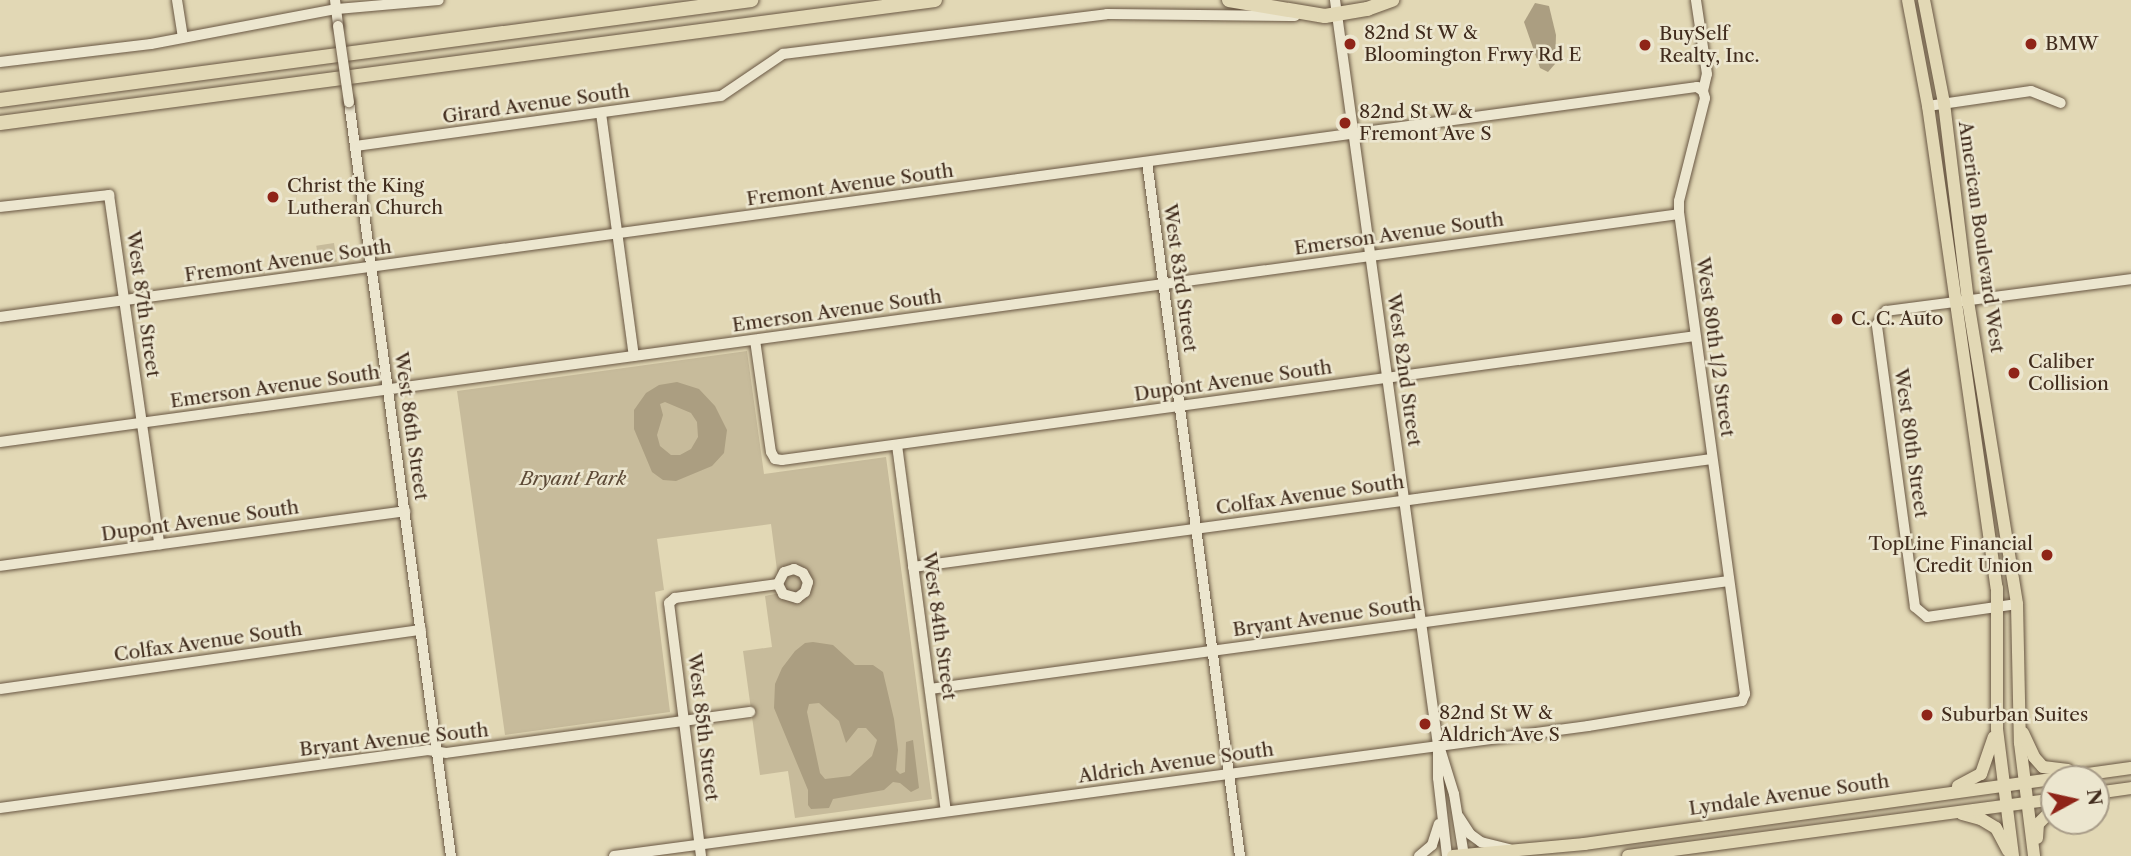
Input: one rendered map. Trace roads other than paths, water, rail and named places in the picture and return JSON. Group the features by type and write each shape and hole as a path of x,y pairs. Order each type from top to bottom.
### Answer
{"highway":[{"path":"0,100 751,0"},
{"path":"0,123 935,0"},
{"path":"1229,0 1312,16 1336,7 1392,0"}],"main road":[{"name":"American Boulevard West","path":"1908,0 1928,106 1941,214 1962,301 2017,604 2018,715 2035,856"},
{"name":"American Boulevard West","path":"1924,0 1944,103 1962,301 1999,608 1995,646 1997,723 2012,856"},
{"path":"2018,715 2025,741 2042,765"},
{"path":"1949,793 1981,774 1997,723"},
{"name":"Lyndale Avenue South","path":"2110,771 2131,768"},
{"name":"Lyndale Avenue South","path":"1460,856 1509,849 1584,844 2040,780"},
{"path":"2110,791 2131,788"},
{"name":"Lyndale Avenue South","path":"1628,856 2040,801"},
{"path":"1955,812 1981,819 1996,828 2012,856"},
{"path":"2035,856 2040,822"}],"street":[{"path":"177,0 183,38"},
{"path":"0,62 183,38 336,5 439,0"},
{"name":"West 80th 1/2 Street","path":"1696,0 1707,74 1703,91 1705,97 1679,201 1679,214 1745,694 1742,701"},
{"name":"West 86th Street","path":"336,5 451,856"},
{"name":"West 82nd Street","path":"1336,7 1438,745 1447,856"},
{"name":"Girard Avenue South","path":"355,146 721,96 783,54 1108,14 1312,16"},
{"name":"Fremont Avenue South","path":"0,317 1697,87 1703,91"},
{"path":"1928,106 2031,91 2061,103"},
{"path":"601,113 634,356"},
{"name":"West 83rd Street","path":"1147,162 1240,856"},
{"name":"West 87th Street","path":"0,207 109,195 159,544"},
{"name":"Emerson Avenue South","path":"0,442 1679,214"},
{"path":"1962,301 2131,279"},
{"name":"West 80th Street","path":"1962,301 1886,311 1880,316 1877,325 1915,607 1927,617 1999,608"},
{"name":"Dupont Avenue South","path":"755,340 775,459 1695,336"},
{"name":"West 84th Street","path":"897,444 946,811"},
{"name":"Colfax Avenue South","path":"913,567 1712,459"},
{"name":"Dupont Avenue South","path":"0,566 405,511"},
{"name":"Bryant Avenue South","path":"930,689 1729,581"},
{"name":"West 85th Street","path":"702,856 669,603 676,598 778,584"},
{"path":"1999,608 2017,604"},
{"name":"Colfax Avenue South","path":"0,689 421,630"},
{"name":"Aldrich Avenue South","path":"614,856 1601,724 1742,701"},
{"name":"Bryant Avenue South","path":"0,808 428,750 446,753 750,712"},
{"name":"West 82nd Street","path":"1438,745 1458,815 1460,856"},
{"path":"1419,856 1432,845 1442,813"},
{"path":"1458,815 1470,834 1481,842 1509,849"}],"place":[{"name":"82nd St W & Bloomington Frwy Rd E","path":"1350,44"},
{"name":"BMW","path":"2031,44"},
{"name":"BuySelf Realty, Inc.","path":"1645,45"},
{"name":"82nd St W & Fremont Ave S","path":"1345,123"},
{"name":"Christ the King Lutheran Church","path":"273,197"},
{"name":"C. C. Auto","path":"1837,319"},
{"name":"Caliber Collision","path":"2014,373"},
{"name":"TopLine Financial Credit Union","path":"2047,555"},
{"name":"Suburban Suites","path":"1927,715"},
{"name":"82nd St W & Aldrich Ave S","path":"1425,724"}],"park label":[{"name":"Bryant Park","path":"573,479"}]}
